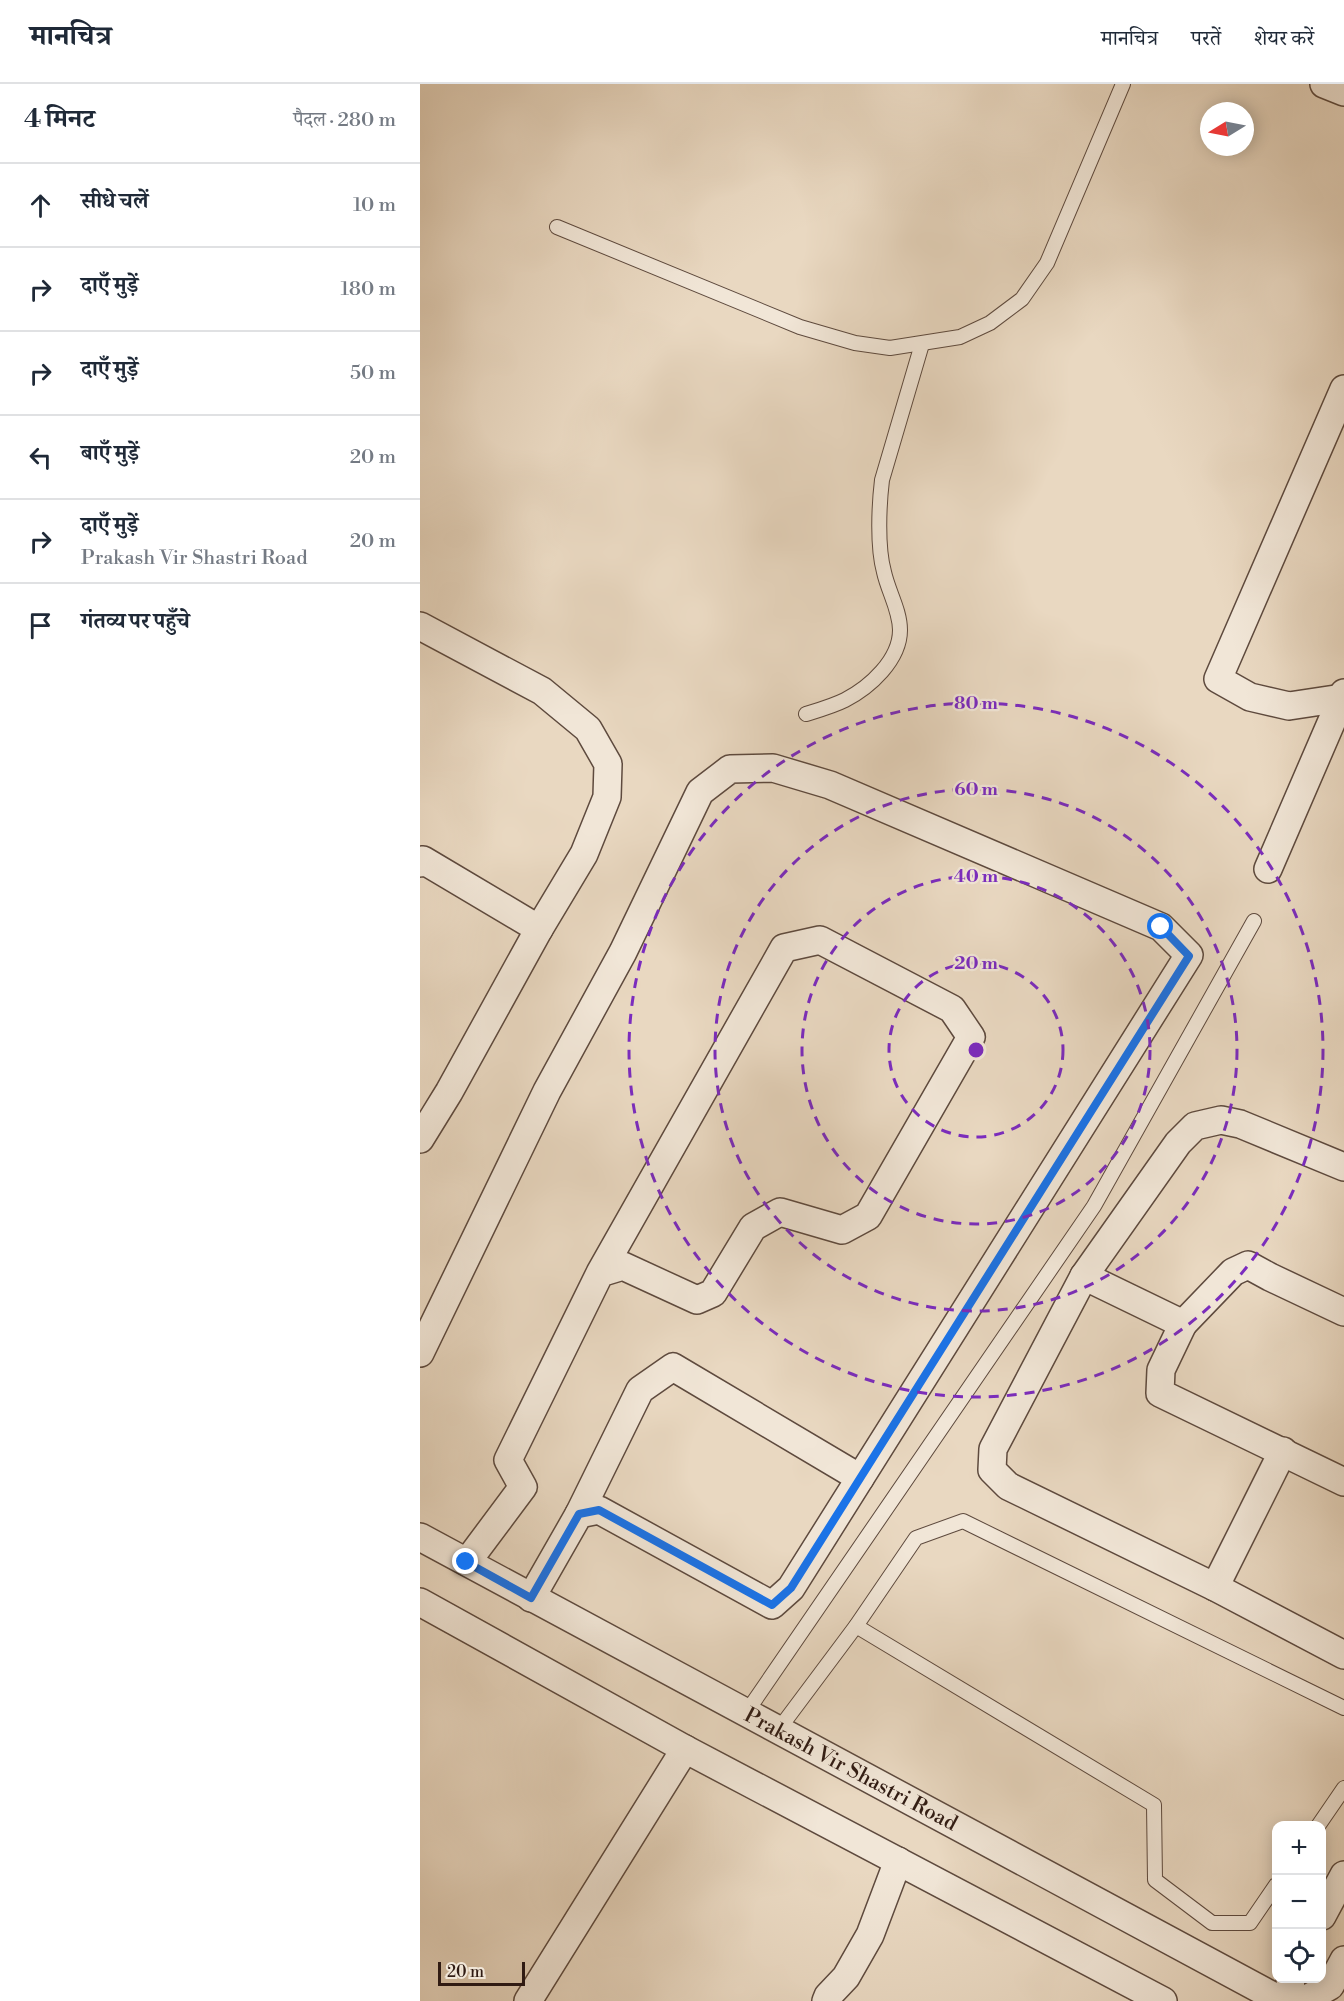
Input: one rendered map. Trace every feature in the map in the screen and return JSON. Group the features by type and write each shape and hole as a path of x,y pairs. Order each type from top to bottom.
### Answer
{"street":[{"path":"1324,84 1344,92"},
{"path":"1343,695 1289,706 1250,697 1218,679 1344,389"},
{"path":"420,626 542,691 588,729 608,764 607,797 584,854 420,1139"},
{"path":"1268,869 1343,695"},
{"path":"420,1353 547,1091 623,952 700,792 730,769 773,768 830,785 1161,927 1189,956 791,1588 772,1605 599,1510 579,1514"},
{"path":"420,862 423,860 539,929"},
{"path":"466,1562 523,1487 508,1460 600,1273 784,948 820,940 952,1009 971,1037 868,1216 842,1230 780,1212 753,1227 713,1293 697,1300 623,1266 600,1273"},
{"path":"1344,1167 1240,1124 1221,1120 1195,1125 1178,1143 1084,1276 993,1449 992,1470 1008,1486 1215,1587 1344,1655"},
{"path":"1344,1312 1248,1265 1233,1272 1183,1324 1161,1370 1160,1393 1344,1482"},
{"path":"1084,1276 1183,1324"},
{"path":"531,1598 579,1514 640,1390 673,1367 860,1478"},
{"path":"1215,1587 1283,1451"},
{"name":"Prakash Vir Shastri Road","path":"420,1537 1282,2001"},
{"path":"420,1602 685,1749 1163,2001"},
{"path":"528,2001 685,1749"},
{"path":"826,2001 828,1995 846,1977 870,1935 898,1861"},
{"path":"1326,1909 1344,1875"},
{"path":"1303,2001 1330,1986 1344,1960"},
{"path":"1290,1983 1292,2001"}],"lane":[{"path":"557,227 800,327 855,343 890,348 960,337 990,323 1022,298 1047,263 1123,84"},
{"path":"806,714 844,701 862,690 881,673 894,652 900,631 896,607 883,570 879,503 882,480 922,344"},
{"path":"746,1713 1094,1206 1254,921"},
{"path":"779,1729 916,1538 963,1521 1344,1708"},
{"path":"855,1626 1154,1805 1155,1880 1212,1923 1250,1923 1272,1891"},
{"path":"1321,1821 1344,1788"}],"route":[{"path":"466,1562 531,1598 579,1514 599,1510 772,1605 791,1588 1189,956 1161,927"}]}
